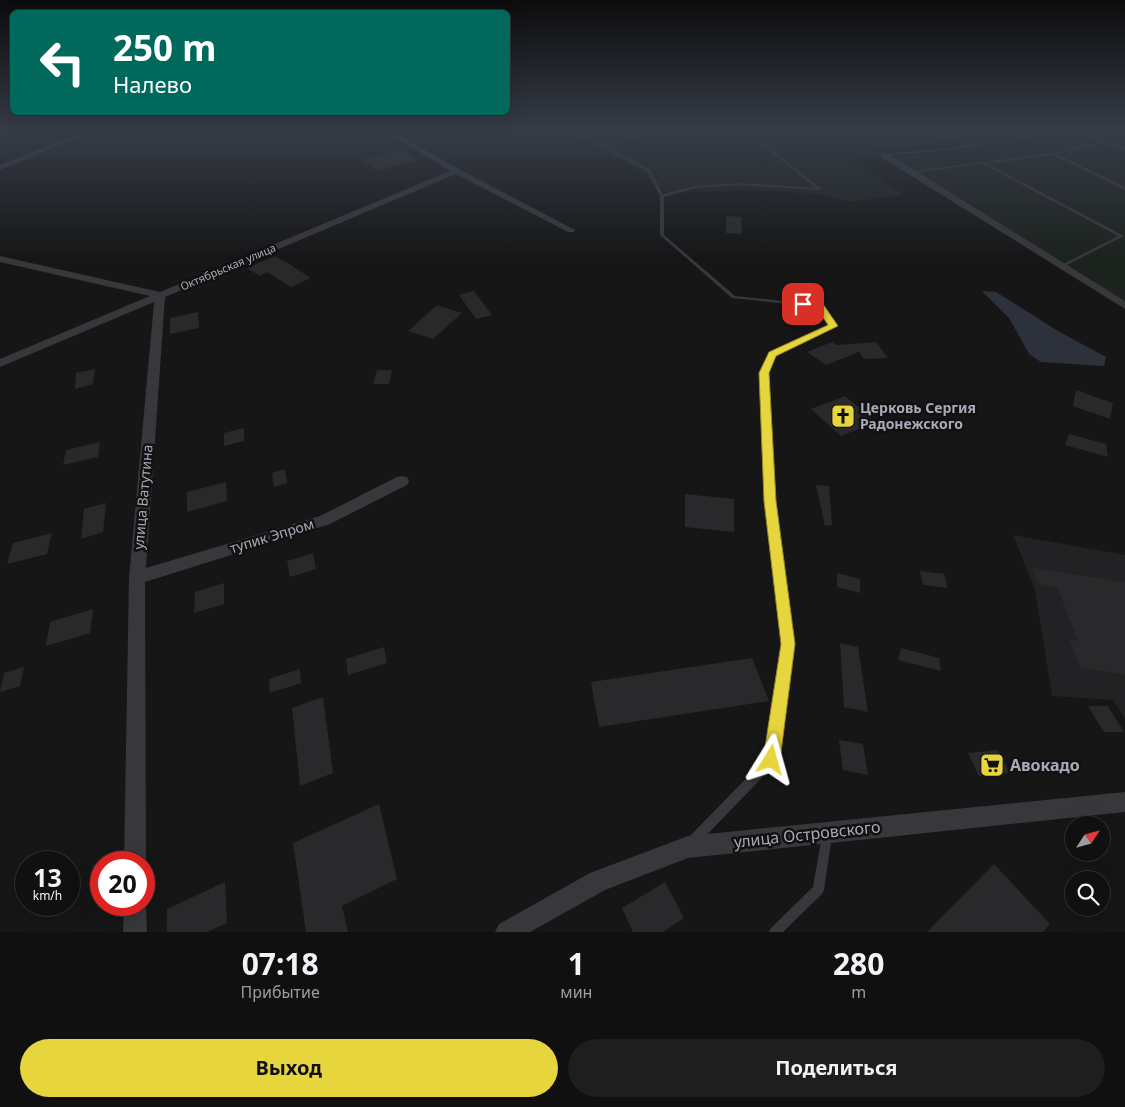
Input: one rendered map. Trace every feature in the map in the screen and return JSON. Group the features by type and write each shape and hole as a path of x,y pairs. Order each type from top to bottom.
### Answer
{"street":[{"name":"Октябрьская улица","path":"0,363 452,172"},
{"path":"459,172 571,230"},
{"path":"913,172 1125,306"},
{"path":"0,259 160,295"},
{"name":"улица Ватутина","path":"135,851 137,578 160,295"},
{"name":"тупик Эпром","path":"137,578 325,520 402,481"},
{"name":"улица Островского","path":"507,932 598,881 688,846 1125,802"},
{"path":"135,916 135,932"}],"lane":[{"path":"650,172 662,196 662,234 734,297 820,306 834,326 772,354 764,373 770,501 788,644 771,760 688,846"},
{"path":"662,196 695,187 740,184 820,189 799,172"},
{"path":"1002,172 1123,235"},
{"path":"1092,172 1125,189"},
{"path":"1061,267 1123,235"},
{"path":"775,932 818,890 827,832"}],"shaded area":[{"path":"640,172 871,172 904,195 847,202 821,194 753,190 666,193"},
{"path":"917,172 1125,172 1125,302"},
{"path":"982,291 996,292 1058,331 1106,357 1104,366 1041,362 1029,354 1009,318"},
{"path":"1013,535 1125,555 1125,719 1113,700 1052,696 1035,590"}],"building":[{"path":"726,216 741,217 742,234 726,233"},
{"path":"274,256 311,278 291,287 267,272 260,276 247,268"},
{"path":"474,291 492,315 476,319 459,295"},
{"path":"437,305 462,313 433,339 408,331"},
{"path":"198,312 199,328 170,334 170,318"},
{"path":"832,342 837,345 876,342 888,358 864,359 859,352 826,365 807,352"},
{"path":"95,369 93,384 75,389 76,373"},
{"path":"377,370 392,370 389,384 373,384"},
{"path":"1076,390 1113,403 1110,419 1073,406"},
{"name":"Церковь Сергия Радонежского","path":"845,396 876,422 841,436 811,409"},
{"path":"244,428 244,441 224,446 224,433"},
{"path":"1069,434 1106,444 1108,457 1065,445"},
{"path":"100,442 98,457 63,465 66,450"},
{"path":"285,469 287,483 274,487 272,473"},
{"path":"226,482 227,501 187,512 187,492"},
{"path":"816,485 829,486 832,525 825,526"},
{"path":"685,494 734,499 734,532 685,527"},
{"path":"106,503 103,532 81,539 84,509"},
{"path":"52,533 47,554 7,564 13,543"},
{"path":"313,553 316,569 290,577 287,561"},
{"path":"1032,568 1125,582 1125,675 1080,667 1069,639 1078,641 1057,587 1038,584"},
{"path":"920,571 944,574 948,588 923,585"},
{"path":"837,573 860,579 860,593 837,587"},
{"path":"224,583 224,604 194,613 195,592"},
{"path":"93,609 90,633 46,646 50,622"},
{"path":"840,643 858,647 868,712 844,707"},
{"path":"384,647 387,663 348,675 346,659"},
{"path":"901,648 939,658 941,671 898,660"},
{"path":"752,658 769,701 599,727 591,682"},
{"path":"24,667 20,686 0,692 4,673"},
{"path":"300,669 301,683 270,693 269,679"},
{"path":"323,697 333,773 300,786 292,708"},
{"path":"1088,706 1108,706 1124,732 1104,732"},
{"path":"839,740 863,744 868,775 843,770"},
{"path":"998,750 1010,773 979,776 968,753"},
{"path":"379,804 397,879 342,906 348,932 306,932 293,843"},
{"path":"994,864 1050,924 1043,932 927,932"},
{"path":"225,882 227,923 207,932 167,932 167,909"},
{"path":"665,882 684,918 663,932 633,932 622,908"}],"place":[{"name":"Церковь Сергия Радонежского","path":"843,416"},
{"name":"Авокадо","path":"992,765"}],"route":[{"path":"771,760 788,644 770,501 764,373 772,354 834,326 820,306 803,304"}]}
